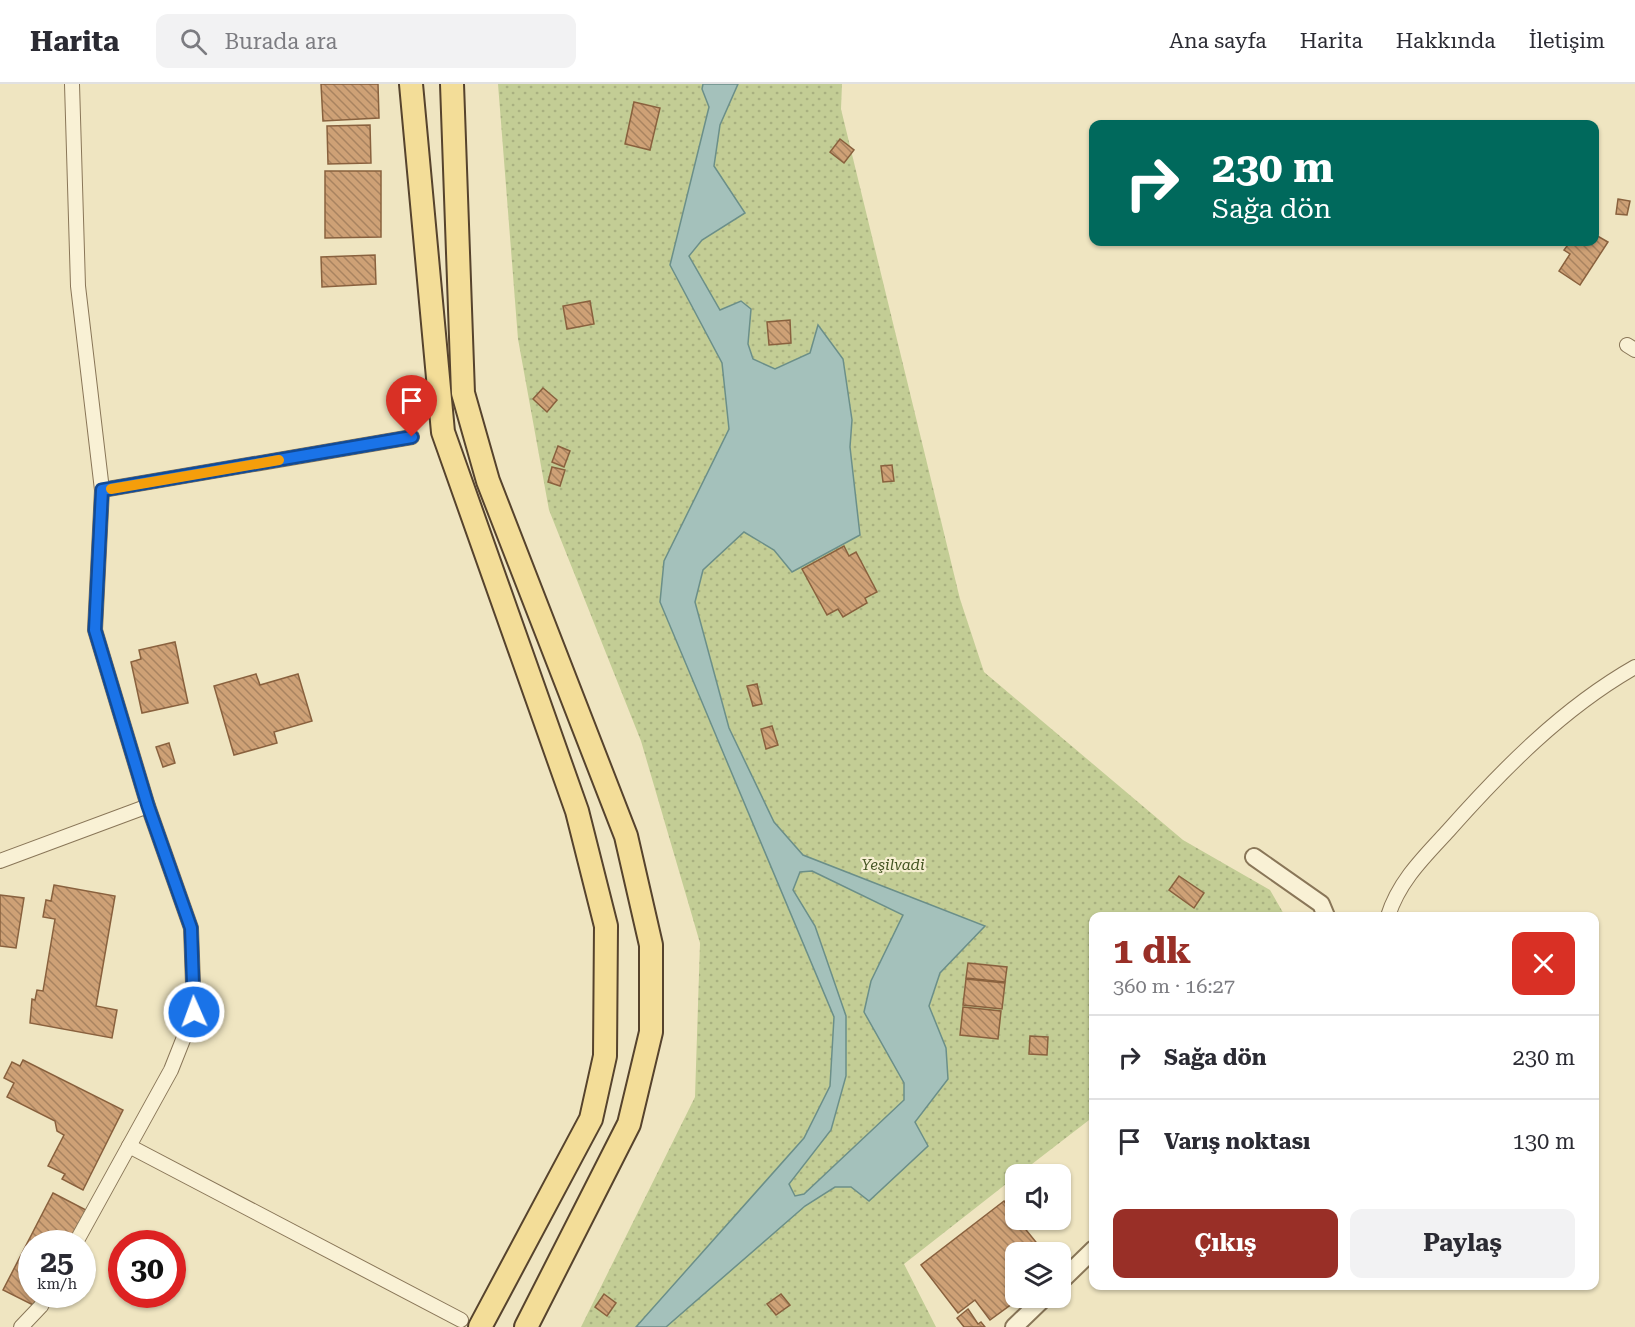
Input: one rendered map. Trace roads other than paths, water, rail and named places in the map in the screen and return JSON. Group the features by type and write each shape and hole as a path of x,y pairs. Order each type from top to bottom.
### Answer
{"main road":[{"path":"411,84 443,432 577,811 606,926 605,1056 591,1119 471,1323"},
{"path":"452,84 463,393 488,481 626,836 651,945 651,1032 629,1124 526,1327"}],"street":[{"path":"72,84 78,286 102,490 95,630 148,806 191,928 194,1012 171,1070 83,1230"},
{"path":"102,490 412,437"},
{"path":"1390,912 1405,879 1479,796 1558,721 1614,680 1635,668"},
{"path":"0,861 148,806"},
{"path":"1254,857 1321,904 1324,912"},
{"path":"129,1146 471,1323"},
{"path":"1071,1271 1089,1254"},
{"path":"21,1327 38,1308"},
{"path":"1014,1327 1034,1308"}],"water":[{"path":"703,84 738,84 720,125 714,166 745,213 702,240 689,256 720,310 741,301 751,309 748,344 753,359 775,369 810,353 818,325 843,359 852,420 850,447 860,535 792,572 774,550 744,532 703,570 695,602 729,728 774,822 803,855 985,926 940,973 929,1006 946,1048 948,1079 915,1122 928,1146 869,1201 851,1187 835,1187 805,1206 666,1327 636,1327 804,1138 830,1086 834,1017 660,602 664,561 729,429 722,363 670,265 709,107 702,89","holes":["812,871 903,915 871,981 864,1012 904,1083 904,1100 804,1194 795,1196 789,1184 831,1130 846,1076 846,1016 815,926 793,890 800,872"]}],"park label":[{"name":"Yeşilvadi","path":"893,865"}]}
